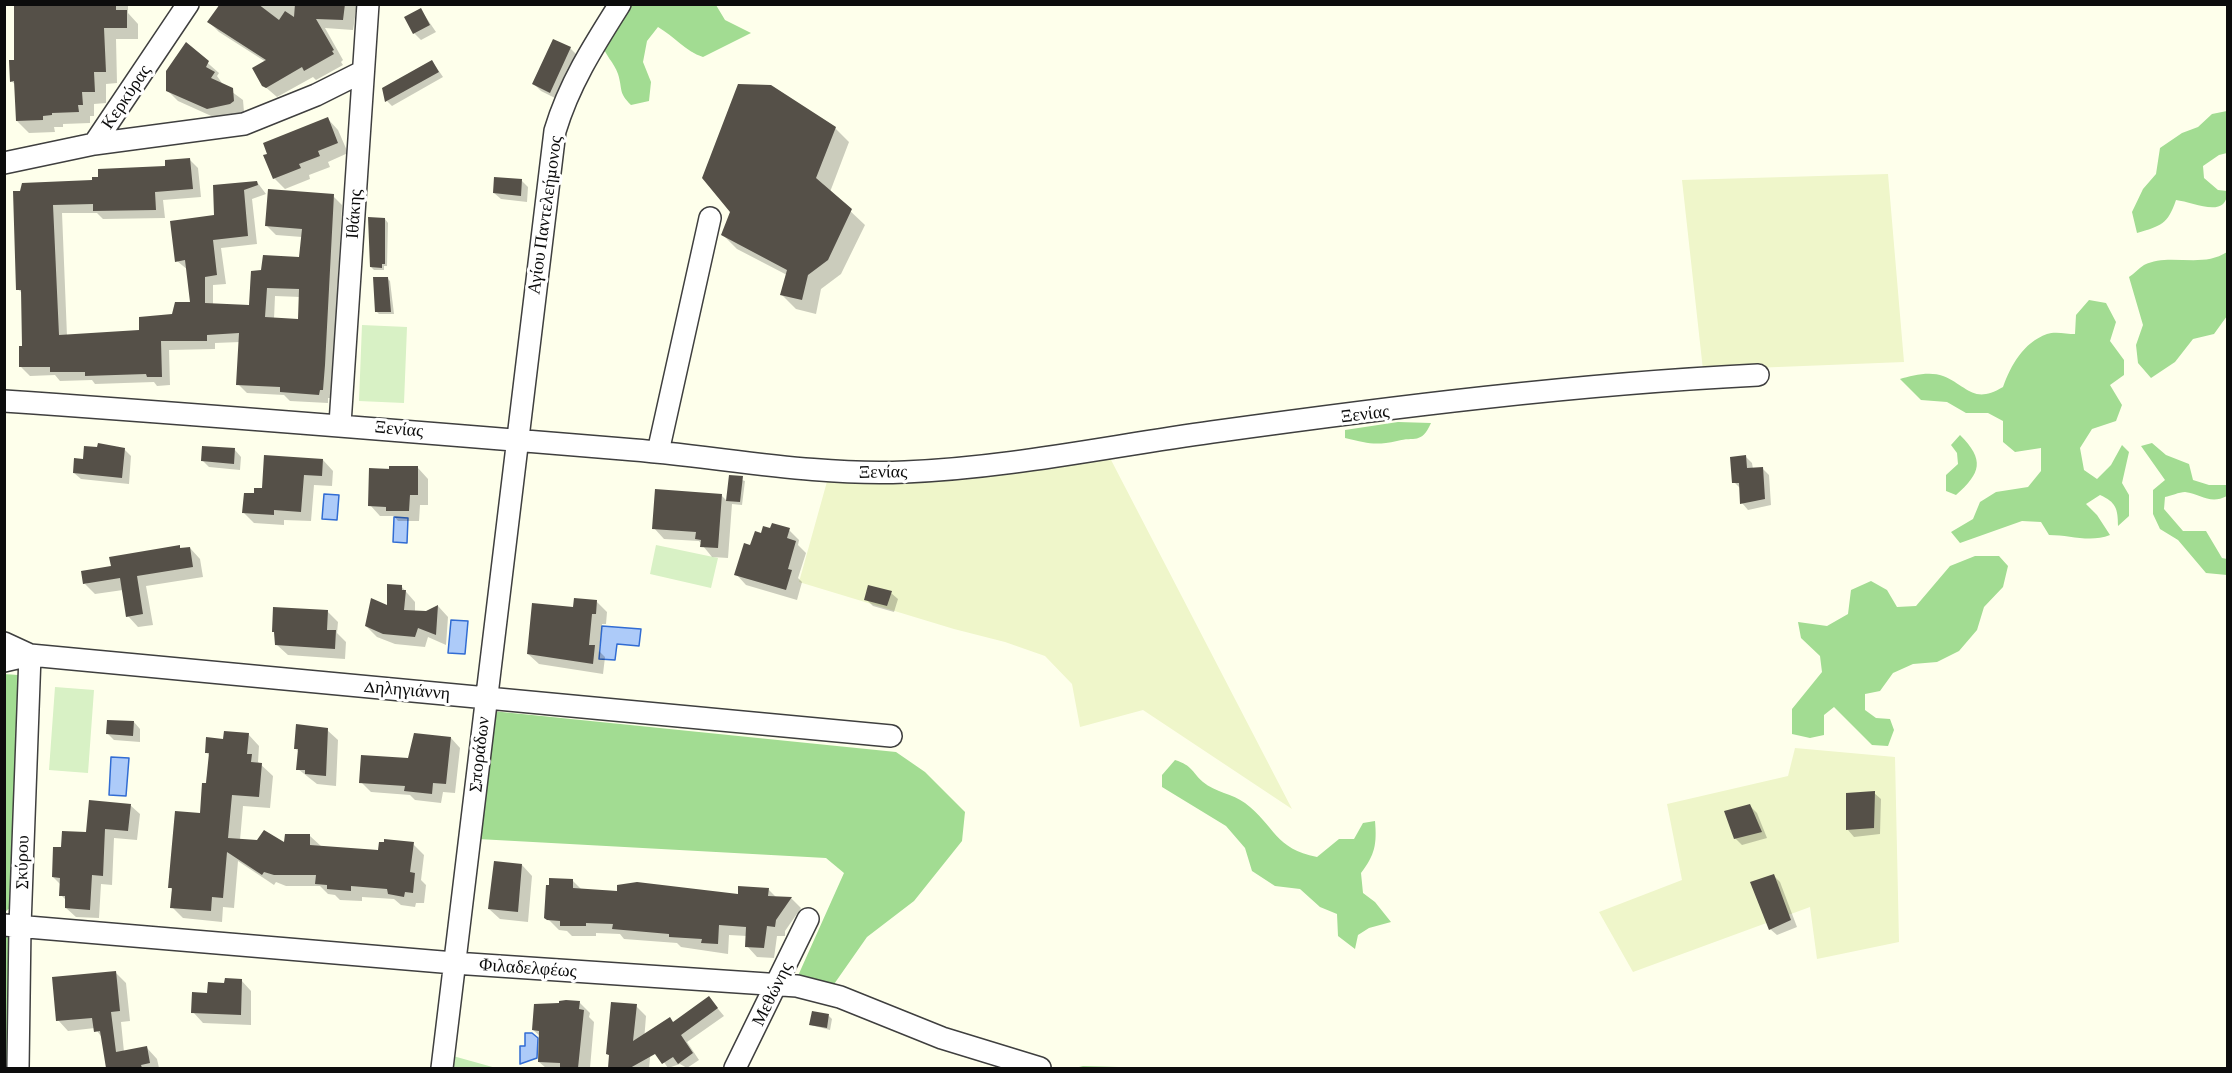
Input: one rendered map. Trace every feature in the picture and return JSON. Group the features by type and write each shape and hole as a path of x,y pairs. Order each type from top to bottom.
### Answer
{"street":[{"name":"Κερκύρας","path":"4,163 94,144 188,4"},
{"name":"Ιθάκης","path":"340,424 368,4"},
{"name":"Αγίου Παντελεήμονος","path":"516,440 555,131 567,94 584,60 620,4"},
{"path":"94,144 244,124 316,95 362,72"},
{"path":"658,452 710,218"},
{"name":"Ξενίας","path":"4,401 340,424 658,452 837,472 915,471 987,465 1222,431 1590,387 1758,375"},
{"name":"Σποράδων","path":"442,1068 516,440"},
{"name":"Δηληγιάννη","path":"4,643 30,655"},
{"name":"Δηληγιάννη","path":"4,661 30,655 891,736"},
{"name":"Σκύρου","path":"18,1068 12,925 30,655"},
{"name":"Μεθώνης","path":"735,1068 808,919"},
{"name":"Φιλαδελφέως","path":"12,925 454,963 797,986 840,997 942,1038 1040,1068"}],"green space":[{"path":"628,5 716,5 725,20 751,33 703,57 658,27 647,41 643,62 651,82 649,101 631,105 622,94 616,70 602,43"},
{"path":"2227,111 2227,153 2219,155 2203,166 2204,178 2218,190 2227,191 2226,200 2222,205 2208,207 2176,200 2170,214 2162,223 2137,233 2132,212 2143,189 2156,174 2160,148 2182,133 2198,127 2212,114"},
{"path":"1888,174 1904,362 1703,370 1682,180"},
{"path":"2227,252 2227,316 2214,334 2193,339 2175,362 2151,378 2138,363 2136,345 2143,325 2129,277 2144,265 2154,261 2207,259"},
{"path":"2089,300 2106,303 2116,322 2110,341 2124,360 2124,375 2110,385 2122,405 2116,421 2092,429 2080,448 2084,470 2097,479 2111,465 2122,445 2129,452 2122,483 2129,495 2129,516 2118,526 2113,503 2100,495 2086,504 2097,515 2110,535 2087,539 2049,535 2041,522 2022,521 1960,543 1951,532 1973,519 1980,502 1996,492 2028,487 2041,471 2041,448 2015,452 2003,442 2003,421 1988,413 1966,413 1947,402 1921,400 1900,379 1933,374 1952,380 1977,394 1993,392 2003,387 2014,363 2031,343 2050,333 2075,334 2076,315"},
{"path":"362,325 407,327 404,403 359,401"},
{"path":"1398,422 1431,423 1421,437 1389,443 1377,444 1345,438 1345,430"},
{"path":"1960,435 1973,452 1977,466 1971,480 1956,495 1946,491 1946,475 1958,464 1957,453 1951,445"},
{"path":"2152,443 2166,455 2189,464 2193,480 2209,485 2227,485 2227,496 2216,499 2185,492 2165,497 2164,509 2183,531 2206,531 2222,558 2227,559 2227,575 2206,573 2178,540 2160,529 2153,514 2153,490 2165,480 2141,446"},
{"path":"1110,458 1292,809 1143,710 1080,727 1072,684 1045,656 1005,642 799,582 828,478"},
{"path":"656,545 718,558 711,588 650,574"},
{"path":"1975,556 1999,556 2008,566 2003,587 1984,607 1977,630 1959,651 1937,662 1913,664 1893,673 1880,691 1865,694 1865,710 1876,718 1890,719 1894,730 1888,746 1872,745 1834,707 1824,715 1824,735 1810,738 1792,734 1792,709 1822,672 1820,656 1801,638 1798,622 1827,626 1848,614 1851,590 1871,581 1887,590 1897,607 1916,606 1950,566"},
{"path":"4,674 18,675 12,906 5,912"},
{"path":"55,687 94,690 88,773 49,770"},
{"path":"492,711 896,752 925,772 965,812 962,841 914,901 867,937 832,987 797,978 844,873 826,858 478,839"},
{"path":"1795,748 1895,757 1899,942 1817,959 1810,907 1633,972 1599,912 1682,880 1667,804 1788,776"},
{"path":"1175,760 1189,767 1203,782 1245,803 1276,836 1303,853 1317,857 1339,839 1354,839 1363,823 1375,821 1374,849 1361,873 1363,893 1375,902 1391,922 1369,928 1358,935 1355,949 1338,936 1337,914 1320,907 1300,889 1275,886 1252,871 1245,848 1226,826 1162,787 1162,775"},
{"path":"4,936 9,938 9,1068 4,1068"},
{"path":"453,1056 496,1068 452,1068"},
{"path":"1079,1066 1158,1068 1087,1068"}],"water":[{"path":"324,494 339,495 337,520 322,519"},
{"path":"394,517 408,518 407,543 393,542"},
{"path":"451,620 468,621 465,654 448,653"},
{"path":"602,626 641,629 639,646 617,644 615,660 599,659"},
{"path":"111,757 129,758 126,796 109,795"},
{"path":"525,1033 532,1033 538,1038 537,1058 520,1064 520,1046 525,1046"}],"building":[{"path":"14,4 116,4 116,10 127,10 127,28 104,28 106,72 94,72 95,92 82,92 83,105 78,105 79,112 52,113 52,115 43,116 43,120 16,121 14,81 10,82 9,60 14,60"},
{"path":"220,4 258,4 279,20 285,11 294,17 295,4 345,4 343,20 316,19 334,50 332,51 334,54 304,71 302,67 266,88 262,86 252,68 266,60 207,22"},
{"path":"421,8 430,25 413,34 404,17"},
{"path":"553,39 571,47 550,93 532,84"},
{"path":"186,42 209,61 206,67 215,72 211,78 233,88 234,101 207,109 166,91 166,71"},
{"path":"432,60 439,72 385,102 382,88"},
{"path":"738,84 771,85 836,127 816,178 852,209 828,260 808,275 802,300 780,295 787,270 721,235 730,212 702,178"},
{"path":"328,117 338,143 318,151 320,156 299,164 301,168 273,179 263,155 267,154 263,143"},
{"path":"190,158 193,189 155,192 156,210 93,211 93,204 53,205 59,335 139,330 139,317 172,314 175,302 190,302 185,260 175,262 170,221 214,215 213,185 257,181 258,185 244,190 248,236 213,240 217,275 205,277 205,303 249,305 251,271 261,270 263,255 299,257 302,229 265,226 268,189 334,194 325,365 323,390 320,390 319,395 280,392 280,387 236,385 239,333 207,335 207,341 161,341 162,377 147,377 146,374 85,376 85,372 50,372 50,367 19,367 19,346 22,346 21,290 16,290 13,191 20,191 22,183 92,180 92,177 98,177 98,169 165,166 165,160","holes":["267,288 299,289 298,319 265,317"]},
{"path":"494,177 522,179 521,196 493,193"},
{"path":"368,217 385,218 385,264 382,264 382,268 370,267"},
{"path":"373,277 388,277 391,312 375,312"},
{"path":"98,443 125,448 122,478 73,473 74,458 83,459 84,446 97,447"},
{"path":"202,446 235,448 234,464 201,461"},
{"path":"264,455 323,459 322,476 304,475 301,512 274,510 274,515 242,513 244,493 254,493 254,488 262,488"},
{"path":"1746,455 1747,468 1763,467 1765,499 1740,504 1739,483 1732,483 1730,457"},
{"path":"389,466 418,466 418,495 410,495 409,511 386,511 386,507 368,506 369,468 389,469"},
{"path":"729,475 743,476 740,502 726,501"},
{"path":"655,489 722,494 718,548 700,547 701,540 695,539 696,532 652,529"},
{"path":"772,523 790,528 787,538 796,541 788,569 792,570 786,590 734,575 744,543 750,545 755,531 761,533 763,526 770,528"},
{"path":"180,545 180,548 190,547 193,567 137,576 143,614 126,617 120,578 83,584 81,571 111,566 109,557"},
{"path":"387,584 402,585 402,590 406,590 404,610 426,611 438,605 436,635 418,628 415,637 383,634 365,626 371,598 387,605"},
{"path":"868,585 892,591 887,606 864,600"},
{"path":"574,598 597,600 596,614 592,614 589,645 595,645 593,664 527,654 532,603 573,607"},
{"path":"273,607 328,610 327,630 336,630 335,649 275,645 274,632 272,632"},
{"path":"107,720 134,721 133,736 106,734"},
{"path":"296,724 328,728 326,776 305,774 305,770 296,770 298,749 294,749"},
{"path":"224,731 249,733 247,754 252,754 251,762 262,763 259,797 232,795 228,838 257,840 264,830 284,842 285,834 310,834 310,845 378,850 379,842 384,842 384,839 414,842 410,872 415,873 413,893 405,892 404,897 388,894 387,889 351,886 351,891 327,889 327,885 315,884 316,875 274,875 264,872 262,875 227,852 223,898 212,897 211,911 170,908 172,888 168,888 175,811 200,813 202,783 206,783 209,753 205,753 206,737 223,739"},
{"path":"414,733 451,737 446,784 433,783 432,794 404,791 405,786 359,783 361,755 408,758"},
{"path":"1875,791 1874,828 1846,830 1846,793"},
{"path":"89,800 131,804 128,831 105,829 103,876 92,875 90,910 65,908 65,896 59,896 60,878 52,877 53,847 61,847 62,831 86,832"},
{"path":"1750,804 1762,832 1734,839 1724,811"},
{"path":"494,861 522,864 518,912 488,909"},
{"path":"1774,874 1791,920 1769,930 1750,882"},
{"path":"549,878 573,879 573,888 617,891 617,885 637,882 738,894 738,886 769,888 768,896 792,897 776,920 775,927 767,926 764,948 745,947 746,927 719,925 718,944 701,943 702,939 669,937 669,934 612,929 613,924 586,923 586,926 560,926 560,921 544,918 546,885 549,885"},
{"path":"116,971 120,1011 111,1012 116,1052 147,1046 150,1063 141,1065 142,1068 106,1068 100,1031 94,1032 92,1018 56,1021 52,977"},
{"path":"225,978 242,979 241,1015 191,1013 192,992 207,993 208,982 224,983"},
{"path":"709,996 718,1008 681,1035 693,1053 678,1064 673,1057 662,1064 655,1054 630,1068 608,1068 609,1055 606,1054 611,1002 637,1004 633,1041 670,1017 673,1022"},
{"path":"559,1001 580,1001 579,1009 584,1010 578,1068 560,1068 560,1063 538,1062 539,1031 532,1030 534,1004 559,1003"},
{"path":"812,1011 829,1014 827,1028 809,1025"}]}
